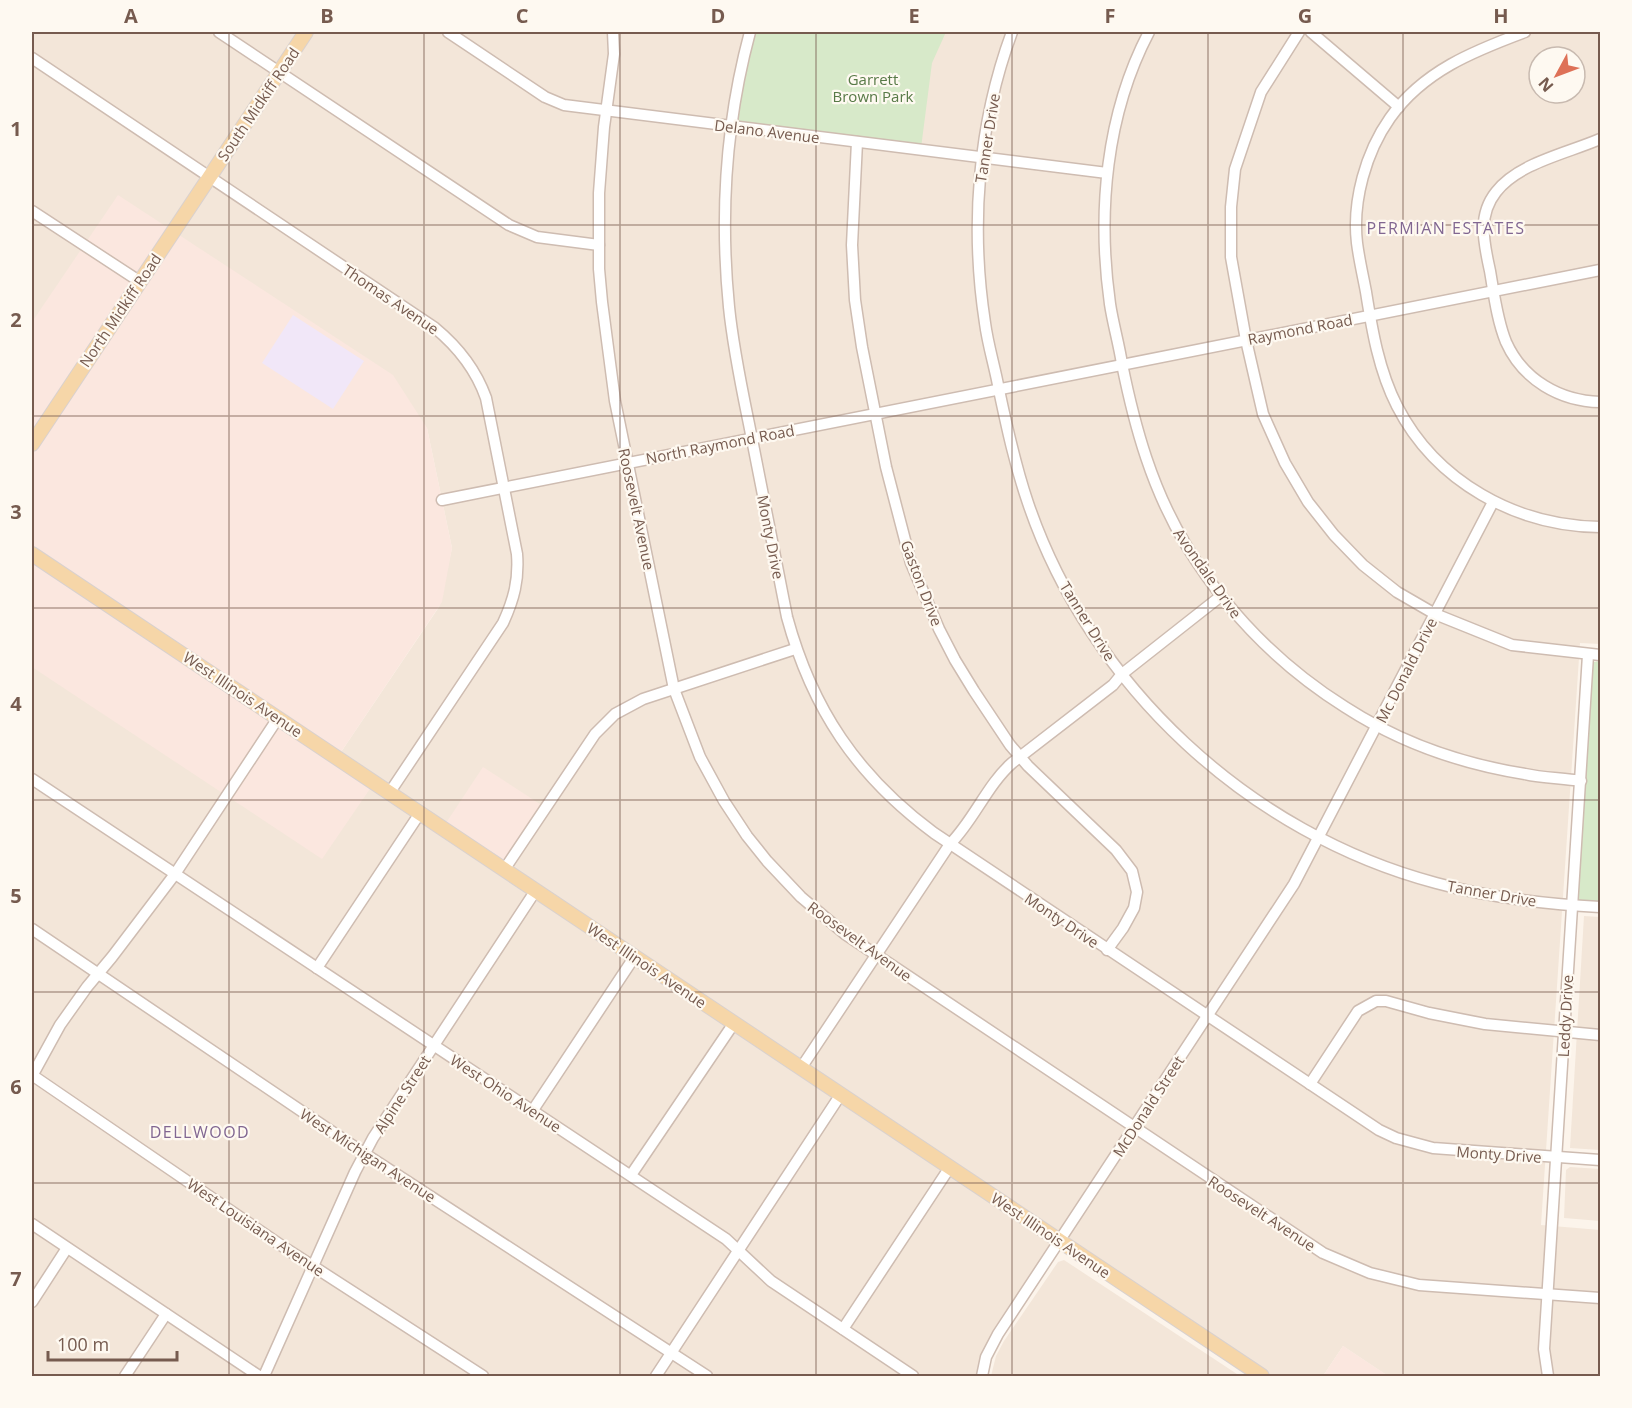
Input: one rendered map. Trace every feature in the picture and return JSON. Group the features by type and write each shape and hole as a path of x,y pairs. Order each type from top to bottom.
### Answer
{"main road":[{"name":"South Midkiff Road","path":"209,176 306,32"},
{"name":"North Midkiff Road","path":"32,444 209,176"},
{"name":"West Illinois Avenue","path":"32,554 1262,1377"}],"street":[{"path":"219,32 509,225 537,237 599,245"},
{"name":"Delano Avenue","path":"448,32 551,100 568,106 1107,173"},
{"name":"Roosevelt Avenue","path":"613,32 614,54 606,110 599,193 601,294 607,352 627,462 674,689 700,757 724,801 747,836 801,897 838,929 875,956 1315,1248 1351,1267 1399,1282 1429,1287 1600,1298"},
{"name":"Monty Drive","path":"750,32 731,126 726,186 725,239 728,299 738,373 795,649 824,712 855,760 894,801 950,844 1379,1130 1411,1143 1432,1148 1600,1161"},
{"name":"Tanner Drive","path":"1012,32 992,97 982,157 978,224 979,268 985,322 1012,453 1040,535 1074,603 1122,674 1152,710 1197,754 1247,794 1281,817 1363,858 1438,884 1510,898 1600,907"},
{"name":"Avondale Drive","path":"1149,32 1136,61 1113,137 1107,173 1106,264 1110,304 1136,427 1155,484 1187,547 1221,596 1260,640 1291,669 1325,694 1377,726 1419,745 1467,761 1525,774 1581,781"},
{"path":"1299,32 1261,92 1235,169 1231,207 1231,257 1246,340 1263,414 1285,463 1308,502 1334,535 1363,565 1396,591 1435,614 1512,645 1600,656"},
{"path":"1311,32 1399,107"},
{"path":"1525,32 1472,52 1446,66 1427,80 1399,107 1378,137 1364,173 1357,209 1356,242 1384,375 1409,428 1426,449 1448,471 1493,502 1524,515 1555,524 1600,527"},
{"name":"Thomas Avenue","path":"32,58 435,328 450,340 468,363 485,395 518,560 517,584 510,611 502,626 390,792"},
{"path":"1600,139 1517,172 1496,191 1486,209 1483,233 1507,343 1528,373 1545,387 1573,399 1600,402"},
{"name":"Gaston Drive","path":"857,142 852,245 855,300 894,502 911,563 955,660 987,711 1020,757 1116,850 1132,871 1137,892 1134,908 1107,950"},
{"path":"32,211 139,281"},
{"name":"Raymond Road","path":"999,389 1600,270"},
{"name":"North Raymond Road","path":"442,500 999,389"},
{"name":"Mc Donald Drive","path":"1320,838 1493,502"},
{"path":"801,1068 950,844 960,834 996,780 1020,757 1113,685 1122,674 1221,596"},
{"path":"504,870 603,725 615,714 637,701 795,649"},
{"name":"Leddy Drive","path":"1548,1377 1544,1349 1588,655"},
{"path":"32,1075 60,1025 175,874 278,718"},
{"name":"West Ohio Avenue","path":"32,779 726,1239 771,1281 913,1377"},
{"path":"317,968 420,813"},
{"name":"McDonald Street","path":"982,1377 986,1356 991,1345 1288,895 1320,838"},
{"name":"Alpine Street","path":"261,1377 365,1154 536,890"},
{"name":"West Michigan Avenue","path":"32,929 365,1154 707,1377"},
{"path":"533,1110 635,956"},
{"path":"1310,1084 1358,1011 1376,1001 1389,1001 1429,1013 1485,1024 1600,1035"},
{"path":"631,1175 734,1023"},
{"name":"West Louisiana Avenue","path":"32,1075 288,1250 483,1377"},
{"path":"656,1377 841,1094"},
{"path":"843,1329 950,1167"},
{"path":"32,1224 261,1377"},
{"path":"32,1302 67,1248"},
{"path":"125,1377 166,1314"}],"shaded area":[{"path":"32,32 1600,32 1600,644 1580,643 1541,1225 1600,1230 1600,1376 1388,1376 1343,1346 1323,1376 1263,1376 1057,1240 990,1340 981,1376 32,1376 32,787 283,946 32,778 32,666 339,755 439,607 452,548 427,428 32,322"},
{"path":"118,195 393,375 427,428 452,548 442,602 339,755 376,780 322,859 32,667 32,322"},
{"path":"293,315 364,361 333,409 262,363"},
{"path":"483,767 546,808 506,868 444,826"},
{"path":"1584,916 1600,917 1600,1150 1570,1148"},
{"path":"1570,1167 1600,1169 1600,1221 1564,1218 1566,1170"},
{"path":"1064,1260 1240,1376 991,1376 996,1356 1004,1341 1058,1262"},
{"path":"1343,1346 1388,1376 1323,1376"}],"green space":[{"name":"Garrett Brown Park","path":"750,32 946,32 932,63 921,148 731,126"},
{"path":"1600,661 1600,902 1578,900 1577,893 1591,667 1594,662"}],"district":[{"name":"PERMIAN ESTATES","path":"1446,228"},
{"name":"DELLWOOD","path":"200,1132"}]}
